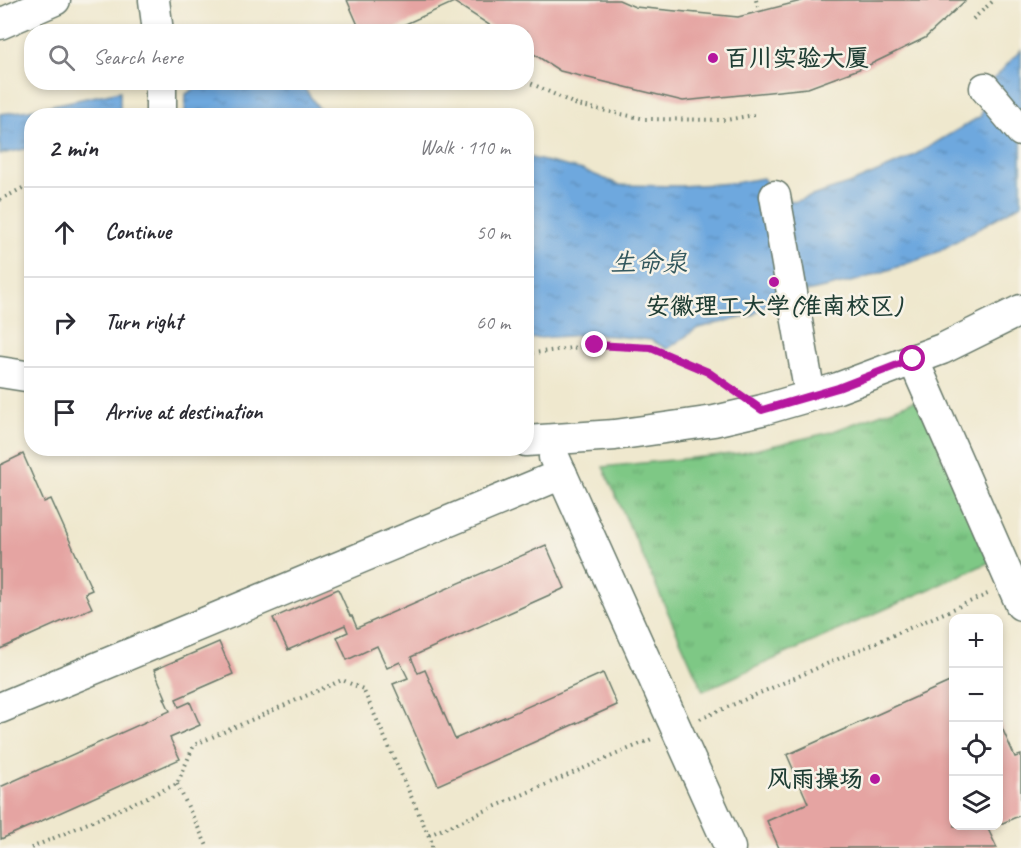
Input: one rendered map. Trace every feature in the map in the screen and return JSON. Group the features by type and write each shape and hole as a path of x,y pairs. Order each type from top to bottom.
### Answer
{"street":[{"path":"0,24 55,0"},
{"path":"154,0 157,24"},
{"path":"985,88 1021,131"},
{"path":"160,108 161,90"},
{"path":"775,195 810,395"},
{"path":"537,440 637,432 714,421 762,410 838,388 942,349 1021,310"},
{"path":"913,359 1016,594"},
{"path":"0,372 24,376"},
{"path":"537,440 562,474 730,848"},
{"path":"0,708 562,474"}],"path":[{"path":"756,0 758,7"},
{"path":"973,19 994,0"},
{"path":"534,85 577,105 645,119 726,120 754,115"},
{"path":"0,201 24,188"},
{"path":"534,353 595,345 651,348 708,372 762,410"},
{"path":"429,835 676,729 1016,594"},
{"path":"31,848 177,784 194,745 342,680 363,689 429,835 432,848"},
{"path":"177,784 208,848"}],"green space":[{"path":"920,399 992,561 703,691 603,467 742,453 831,432"}],"water":[{"name":"生命泉","path":"1021,50 1021,204 932,255 859,280 772,300 753,315 698,328 667,349 651,340 595,334 534,338 534,159 583,170 620,185 680,186 734,183 763,178 775,195 794,202 854,182 908,159 981,116 985,88"},
{"path":"193,90 306,90 319,108 185,108 186,94"},
{"path":"120,91 120,108 39,108"},
{"path":"24,111 24,149 0,154 0,114"}],"building":[{"name":"百川实验大厦","path":"347,0 619,0 635,7 738,17 805,0 966,0 925,38 867,66 808,88 683,101 560,71 534,54 534,24 488,24 454,2 406,24 358,24"},
{"path":"23,454 44,502 51,499 92,590 85,593 92,608 0,649 0,465"},
{"path":"546,545 565,588 411,657 418,673 425,670 455,739 603,673 617,705 438,785 393,684 408,678 400,662 387,668 377,646 347,660 337,637 348,632 345,625 288,650 273,618 338,589 357,628"},
{"path":"219,642 233,674 176,699 179,707 190,702 200,725 170,738 180,759 1,839 0,787 170,711 154,670"},
{"name":"风雨操场","path":"949,682 949,830 988,830 997,848 779,848 767,821 808,803 787,755"},
{"path":"1003,730 1015,757 1021,755 1021,815 1003,823"}],"place":[{"name":"百川实验大厦","path":"713,58"},
{"name":"安徽理工大学(淮南校区)","path":"774,282"},
{"name":"风雨操场","path":"875,779"}],"route":[{"path":"595,345 651,348 708,372 762,410 838,388 913,359"}]}
